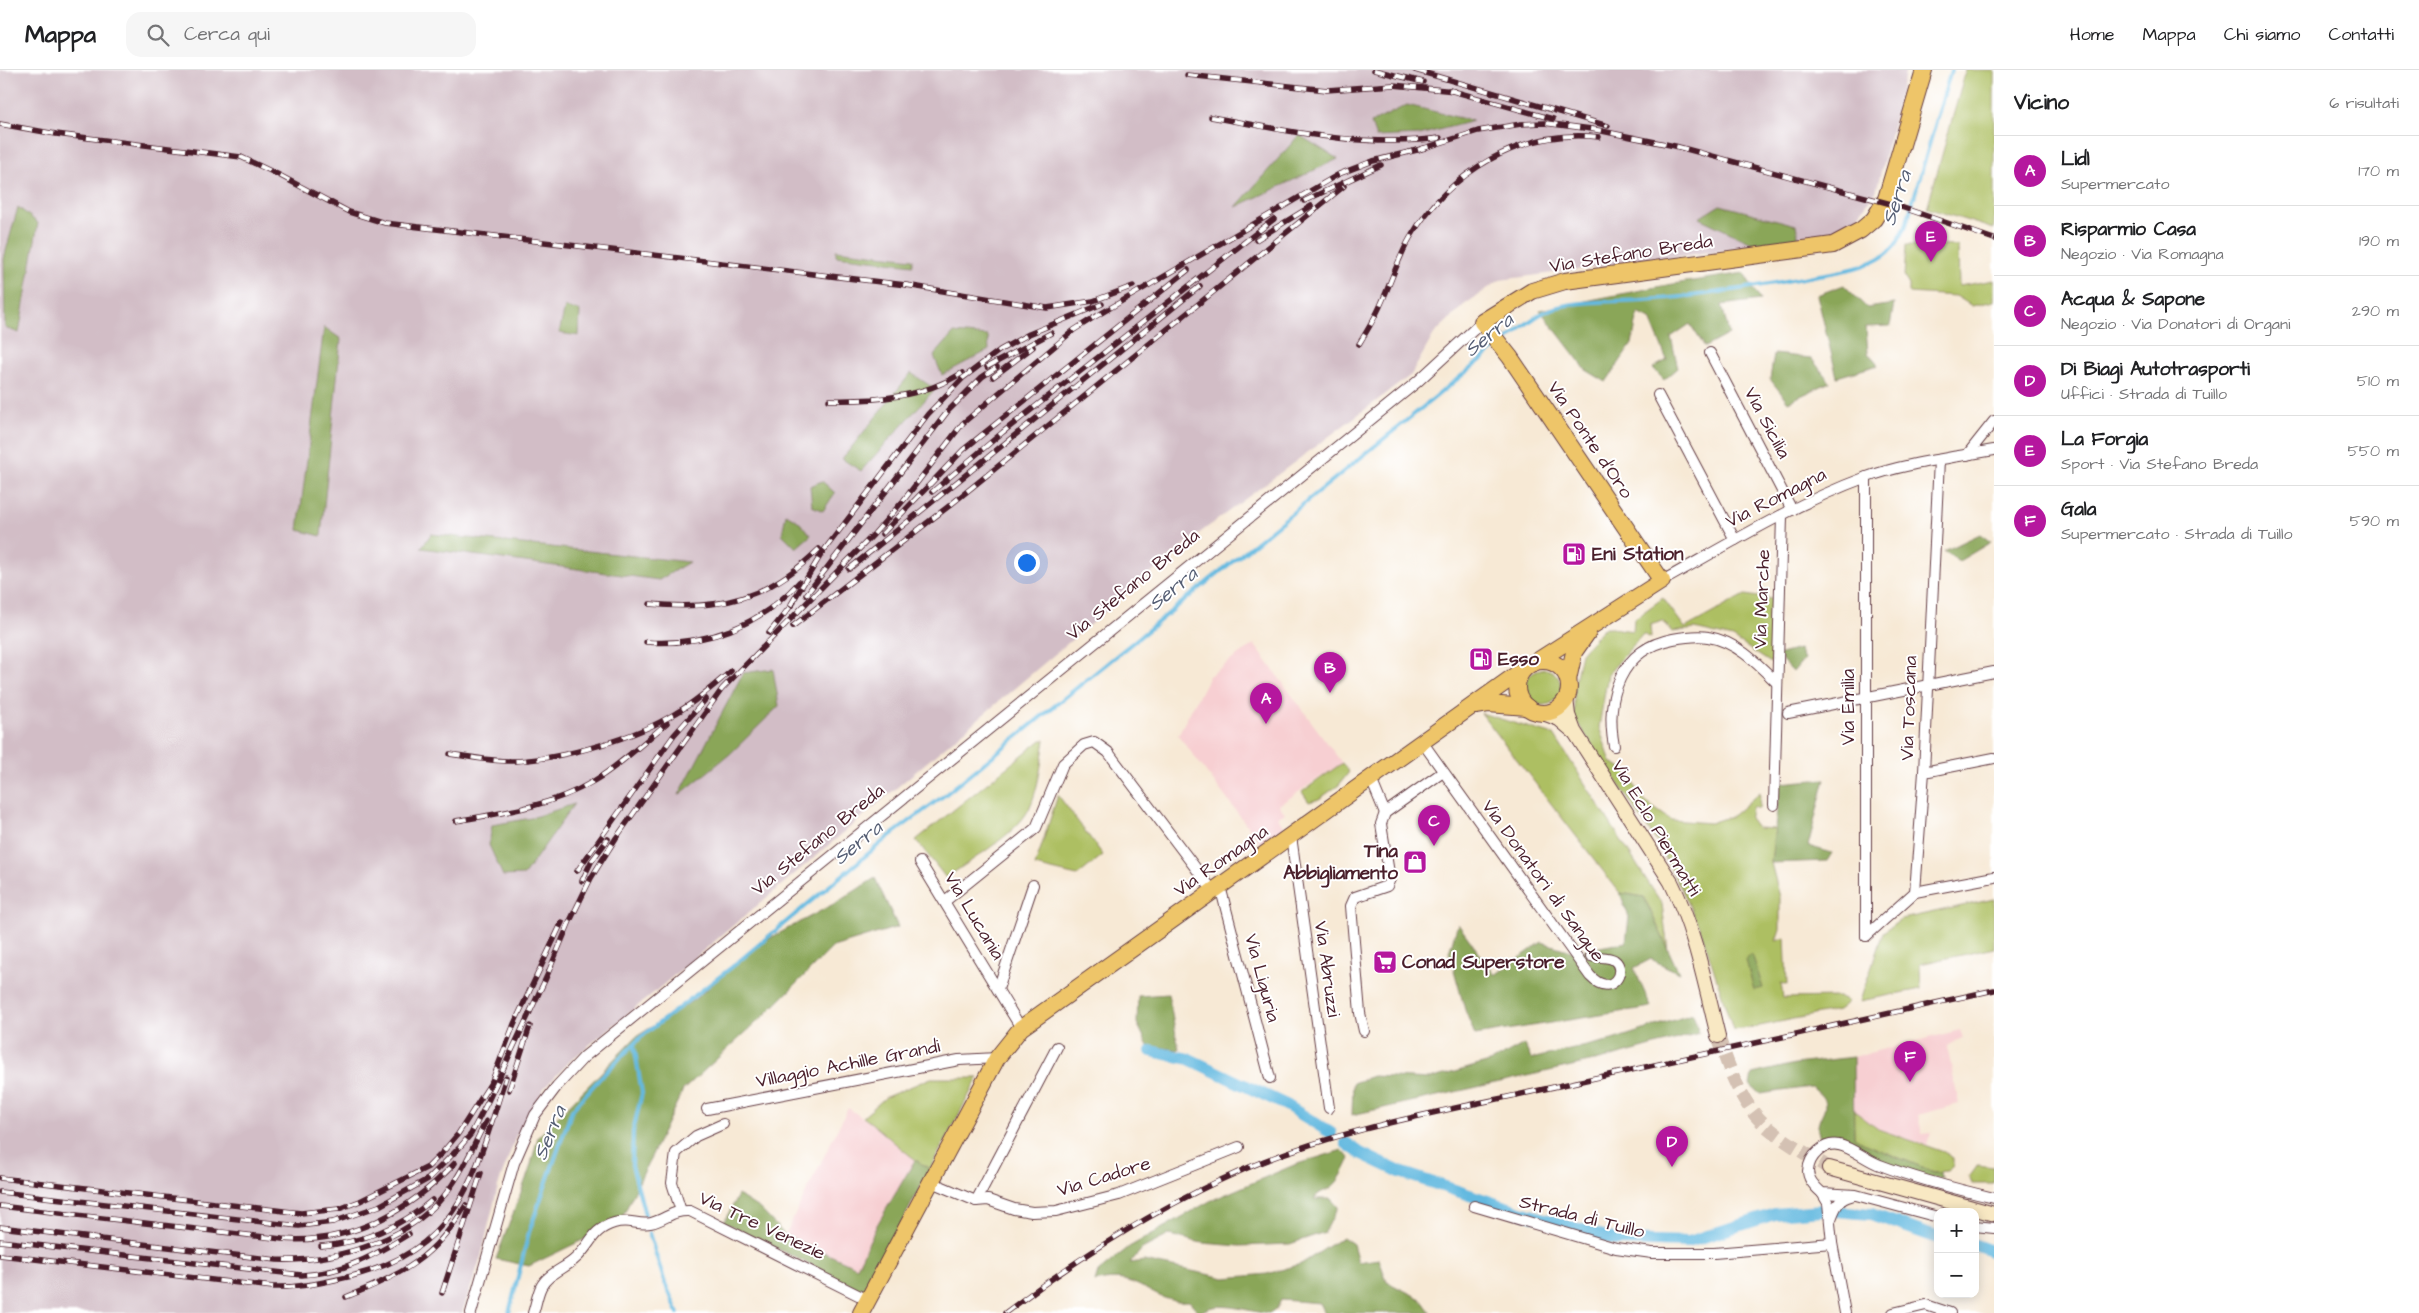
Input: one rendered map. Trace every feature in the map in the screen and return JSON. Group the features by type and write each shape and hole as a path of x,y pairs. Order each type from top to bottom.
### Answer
{"main road":[{"name":"Via Stefano Breda","path":"1482,322 1532,291 1565,282 1833,245 1861,230 1874,219 1886,199 1924,70"},
{"name":"Via Ponte d'Oro","path":"1482,322 1510,357 1662,581"},
{"name":"Via Romagna","path":"997,1058 1021,1028 1216,888 1476,706 1529,666 1662,581"},
{"name":"Via Romagna","path":"1568,680 1574,652 1582,638 1593,626"},
{"path":"1476,706 1488,704 1527,707 1543,713 1556,709 1566,698 1568,680 1558,666 1542,661 1529,666 1519,676 1518,693 1527,707"},
{"name":"Via Eclo Piermatti","path":"1566,698 1568,715 1574,731 1671,882 1683,905 1697,950 1718,1036"},
{"name":"Via Eclo Piermatti","path":"1543,713 1559,719 1574,731"},
{"name":"Via Tre Venezie","path":"865,1306 997,1058"},
{"path":"1829,1168 1974,1208"},
{"path":"1979,1209 1994,1207"},
{"path":"1979,1209 1994,1214"}],"street":[{"name":"Via Stefano Breda","path":"471,1313 514,1163 532,1123 557,1086 584,1057 1417,382 1482,322"},
{"name":"Via Sicilia","path":"1710,353 1792,510"},
{"path":"1658,395 1735,540"},
{"path":"1967,455 1994,421"},
{"name":"Via Romagna","path":"1662,581 1792,510 1866,477 1994,450"},
{"name":"Via Toscana","path":"1915,892 1924,772 1940,460"},
{"name":"Via Emilia","path":"1866,477 1866,936 1915,892"},
{"name":"Via Marche","path":"1774,805 1782,516"},
{"name":"Via Marche","path":"1614,746 1611,709 1615,688 1625,669 1641,653 1658,642 1684,637 1708,637 1733,647 1755,661 1777,683"},
{"path":"1788,713 1994,672"},
{"path":"945,902 1036,828 1063,764 1084,745 1094,742 1108,752 1216,888"},
{"name":"Via Donatori di Sangue","path":"1423,743 1590,976 1598,984 1608,985 1616,980 1620,971 1618,964 1613,959 1591,956"},
{"path":"1924,772 1994,758"},
{"path":"1364,1031 1360,1013 1351,906 1355,897 1387,886 1390,879 1381,824 1385,812 1443,772"},
{"path":"1371,779 1385,812"},
{"name":"Via Abruzzi","path":"1291,836 1329,1108"},
{"name":"Via Lucania","path":"920,862 1021,1028"},
{"path":"1915,892 1994,877"},
{"name":"Via Lucania","path":"998,989 1033,885"},
{"name":"Via Liguria","path":"1216,888 1270,1078"},
{"path":"976,1201 1057,1047"},
{"name":"Villaggio Achille Grandi","path":"707,1109 959,1060 997,1058"},
{"path":"681,1210 672,1183 676,1153 696,1136 723,1124"},
{"path":"1845,1313 1832,1243 1828,1203 1822,1192 1810,1179 1808,1172 1810,1161 1817,1151 1830,1145 1840,1145 1880,1165 1956,1189 1994,1198"},
{"name":"Via Cadore","path":"931,1182 976,1201 988,1200 1014,1209 1032,1212 1056,1211 1119,1194 1239,1147"},
{"path":"1822,1192 1856,1196 1934,1216"},
{"path":"1830,1223 1835,1206 1845,1198 1856,1196"},
{"name":"Strada di Tuillo","path":"1474,1206 1616,1248 1652,1253 1714,1253 1832,1243"},
{"name":"Via Tre Venezie","path":"533,1313 541,1286 554,1272 575,1259 591,1237 600,1230 612,1223 628,1220 645,1224 650,1223 681,1210 690,1211 865,1306"},
{"path":"1979,1226 1994,1228"},
{"path":"1893,1313 1926,1305 1950,1313"}],"shaded area":[{"path":"0,70 1906,70 1876,192 1855,219 1822,237 1500,280 1464,305 1434,334 1411,375 1189,541 651,995 572,1059 544,1088 516,1136 498,1186 481,1257 462,1313 0,1313"},
{"path":"1254,644 1342,763 1279,805 1285,813 1277,818 1285,828 1262,845 1178,735 1209,676"},
{"path":"1960,1030 1963,1038 1947,1046 1959,1104 1918,1115 1922,1134 1931,1133 1927,1145 1878,1129 1853,1110 1853,1057"},
{"path":"848,1108 887,1134 915,1160 877,1225 857,1268 785,1235"}],"green space":[{"path":"1966,70 1994,70 1994,229 1927,208"},
{"path":"1407,105 1473,121 1419,135 1376,137 1371,123"},
{"path":"1299,135 1338,159 1236,207"},
{"path":"1720,205 1796,225 1799,240 1756,245 1699,218"},
{"path":"18,207 38,223 19,333 5,328 4,258"},
{"path":"1906,245 1958,246 1959,286 1994,280 1994,301 1972,306 1956,296 1909,293 1909,285 1904,277"},
{"path":"836,250 913,259 913,265 836,256"},
{"path":"1744,273 1760,300 1722,305 1729,334 1705,347 1690,324 1671,337 1678,368 1664,380 1653,368 1667,360 1650,319 1638,313 1632,344 1606,382 1586,370 1540,310 1667,285"},
{"path":"1844,285 1867,308 1894,304 1890,326 1866,327 1868,353 1878,365 1837,377 1817,295"},
{"path":"565,307 580,311 579,336 559,333"},
{"path":"324,327 341,339 321,536 298,530"},
{"path":"954,333 988,336 989,350 942,375 934,356"},
{"path":"1774,354 1811,358 1830,382 1788,402 1770,379"},
{"path":"911,373 935,389 861,471 842,459"},
{"path":"822,481 835,493 823,511 812,506 810,486"},
{"path":"786,514 798,521 811,535 796,548 782,534"},
{"path":"431,534 689,562 659,580 421,548"},
{"path":"1980,534 1991,542 1959,561 1944,551"},
{"path":"1745,595 1772,599 1771,663 1733,638 1695,629 1672,632 1663,621 1650,625 1651,638 1643,634 1608,674 1599,727 1611,762 1626,770 1644,801 1671,820 1710,823 1734,815 1760,792 1759,809 1753,807 1749,818 1757,828 1775,829 1771,863 1780,897 1780,929 1776,941 1785,938 1787,985 1781,983 1783,998 1838,997 1848,1002 1838,1010 1733,1030 1703,936 1686,898 1657,842 1574,718 1574,686 1581,653 1605,627 1633,631 1634,619 1663,598 1685,628"},
{"path":"1799,649 1804,659 1793,672 1777,655"},
{"path":"773,669 779,706 730,754 679,795 743,673"},
{"path":"1543,669 1550,670 1556,674 1560,680 1560,694 1556,700 1550,704 1543,705 1536,704 1530,700 1526,694 1525,687 1526,680 1530,674 1536,670"},
{"path":"1481,713 1554,735 1662,904 1668,950 1644,897 1620,893"},
{"path":"1041,740 1045,740 1037,784 1029,809 1023,818 1004,837 946,878 916,840"},
{"path":"1342,763 1349,772 1339,785 1319,799 1309,802 1302,792"},
{"path":"1825,779 1808,846 1832,853 1827,861 1771,863 1780,783"},
{"path":"1058,795 1103,855 1077,876 1035,866"},
{"path":"574,804 524,875 503,876 489,845 492,825 531,818"},
{"path":"875,878 898,927 833,947 769,1011 683,1090 620,1222 529,1266 496,1259 530,1168 538,1137 636,1037 695,999 761,943 839,901"},
{"path":"1620,893 1644,897 1679,973 1651,959 1634,968 1651,1007 1475,1035 1465,1010 1449,952 1458,924 1495,975 1542,942 1574,952 1626,942 1629,917"},
{"path":"1994,899 1994,948 1920,964 1921,989 1860,1001 1883,932 1902,919"},
{"path":"1749,955 1753,957 1763,988 1754,990 1746,960"},
{"path":"1168,994 1179,1050 1148,1046 1137,1023 1138,996"},
{"path":"1693,1014 1699,1033 1612,1057 1352,1115 1353,1083 1373,1076 1430,1079 1493,1061 1524,1044 1531,1059 1612,1040"},
{"path":"1853,1057 1854,1137 1867,1145 1934,1172 1941,1172 1942,1178 1920,1175 1894,1167 1871,1155 1853,1142 1823,1143 1818,1131 1818,1124 1824,1109 1824,1099 1811,1087 1760,1094 1750,1085 1752,1074 1795,1064"},
{"path":"931,1078 978,1078 930,1169 912,1157 863,1117 886,1097"},
{"path":"1853,1110 1878,1129 1944,1152 1953,1158 1953,1166 1947,1171 1934,1172 1867,1145 1854,1137"},
{"path":"1342,1150 1350,1159 1343,1173 1333,1186 1314,1199 1331,1199 1338,1207 1325,1232 1290,1244 1240,1246 1202,1243 1169,1235 1142,1249 1130,1263 1144,1261 1225,1278 1267,1274 1301,1264 1343,1237 1353,1244 1358,1262 1379,1259 1387,1282 1421,1299 1431,1313 1325,1313 1320,1303 1281,1300 1277,1308 1269,1313 1224,1306 1207,1309 1200,1313 1189,1301 1176,1301 1164,1298 1134,1283 1110,1279 1095,1282 1098,1272 1129,1247 1210,1201 1294,1165"},
{"path":"915,1160 930,1169 865,1292 724,1222 738,1195 760,1209 785,1235 857,1267 877,1225"},
{"path":"1977,1165 1994,1167 1994,1184 1972,1184 1969,1176"}],"waterway":[{"name":"Serra","path":"1503,343 1525,325 1549,310 1570,304 1685,297 1747,288 1848,270 1867,264 1885,255 1898,242 1906,225 1951,70"},
{"name":"Serra","path":"509,1313 529,1232 572,1110 601,1077 641,1037 732,967 887,838 946,794 1497,347"},
{"path":"634,1045 642,1093 633,1131 632,1165 645,1215"},
{"path":"1151,1051 1189,1059 1288,1106 1331,1133"},
{"path":"1346,1143 1360,1153 1400,1172 1527,1214 1617,1240 1688,1242 1775,1214 1822,1210"},
{"path":"1835,1211 1871,1214 1934,1237"},
{"path":"649,1233 665,1283 678,1313"},
{"path":"1979,1246 1994,1252"}],"tunnel":[{"path":"1718,1036 1730,1069 1745,1101 1752,1111 1783,1139 1829,1168"}],"railway":[{"path":"1374,70 1423,82"},
{"path":"1415,70 1608,126"},
{"path":"1187,75 1327,90 1393,85 1455,91"},
{"path":"1449,90 1553,119"},
{"path":"1211,117 1297,132 1353,139 1411,141 1440,138"},
{"path":"1418,150 1478,131 1521,124 1544,123 1592,129 1675,146 1895,205 1994,239"},
{"path":"0,124 56,134 241,157 349,212 385,223 906,285 1047,308 1093,301 1133,286"},
{"path":"1359,344 1379,309 1410,238 1426,214 1445,193 1490,159 1516,148 1542,140 1570,136 1599,137"},
{"path":"0,1192 299,1226 333,1222 379,1206 428,1179 471,1134 546,978 570,921 591,878 616,838 722,689 873,535 903,501 963,423 1074,330 1093,318 1339,174 1373,161 1425,148"},
{"path":"1304,201 1381,165"},
{"path":"793,626 949,506 1344,186"},
{"path":"1256,240 1311,206"},
{"path":"932,492 1003,432 1274,219"},
{"path":"882,534 963,450 1188,270"},
{"path":"849,569 1200,286"},
{"path":"790,606 822,553 928,414 963,378 1000,350 1029,334 1102,304"},
{"path":"987,367 1051,333"},
{"path":"993,377 1033,347"},
{"path":"806,595 948,411 982,377 997,367"},
{"path":"829,400 863,400 914,393 931,388 962,373"},
{"path":"650,604 699,605 721,603 742,598 781,580 819,549"},
{"path":"646,642 689,641 710,637 730,630 749,622 767,611 799,582"},
{"path":"769,633 794,602"},
{"path":"450,754 491,760 515,761 555,756 598,746 641,731 676,713 697,699 731,671"},
{"path":"577,871 674,735 706,699"},
{"path":"456,821 526,808 577,790 612,769 667,723"},
{"path":"582,881 591,862 608,839"},
{"path":"0,1178 301,1213 339,1209 360,1201 428,1167 458,1134 492,1081 514,1024 562,922"},
{"path":"1005,1313 1091,1252 1151,1216 1245,1169 1315,1143 1428,1114 1994,990"},
{"path":"509,1090 530,1026"},
{"path":"0,1255 273,1287 294,1287 323,1282 352,1276 389,1263 419,1246 441,1226 459,1202 473,1174 506,1077"},
{"path":"0,1227 277,1260 325,1257 374,1244 418,1220 437,1204 457,1177 486,1121"},
{"path":"0,1206 282,1239 307,1239 331,1236 377,1221 398,1210 418,1196 455,1163"},
{"path":"442,1293 481,1173"},
{"path":"321,1246 351,1241 380,1232 394,1226 432,1200"},
{"path":"346,1297 384,1281 415,1263 442,1239 466,1205"},
{"path":"0,1241 302,1275 317,1274 345,1267 371,1256 409,1234"}],"place":[{"name":"La Forgia","path":"1931,262"},
{"name":"Eni Station","path":"1574,554"},
{"name":"Esso","path":"1481,659"},
{"name":"Risparmio Casa","path":"1330,693"},
{"name":"Lidl","path":"1266,724"},
{"name":"Acqua & Sapone","path":"1434,846"},
{"name":"Tina Abbigliamento","path":"1415,862"},
{"name":"Conad Superstore","path":"1385,962"},
{"name":"Gala","path":"1910,1082"},
{"name":"Di Biagi Autotrasporti","path":"1672,1167"}]}
